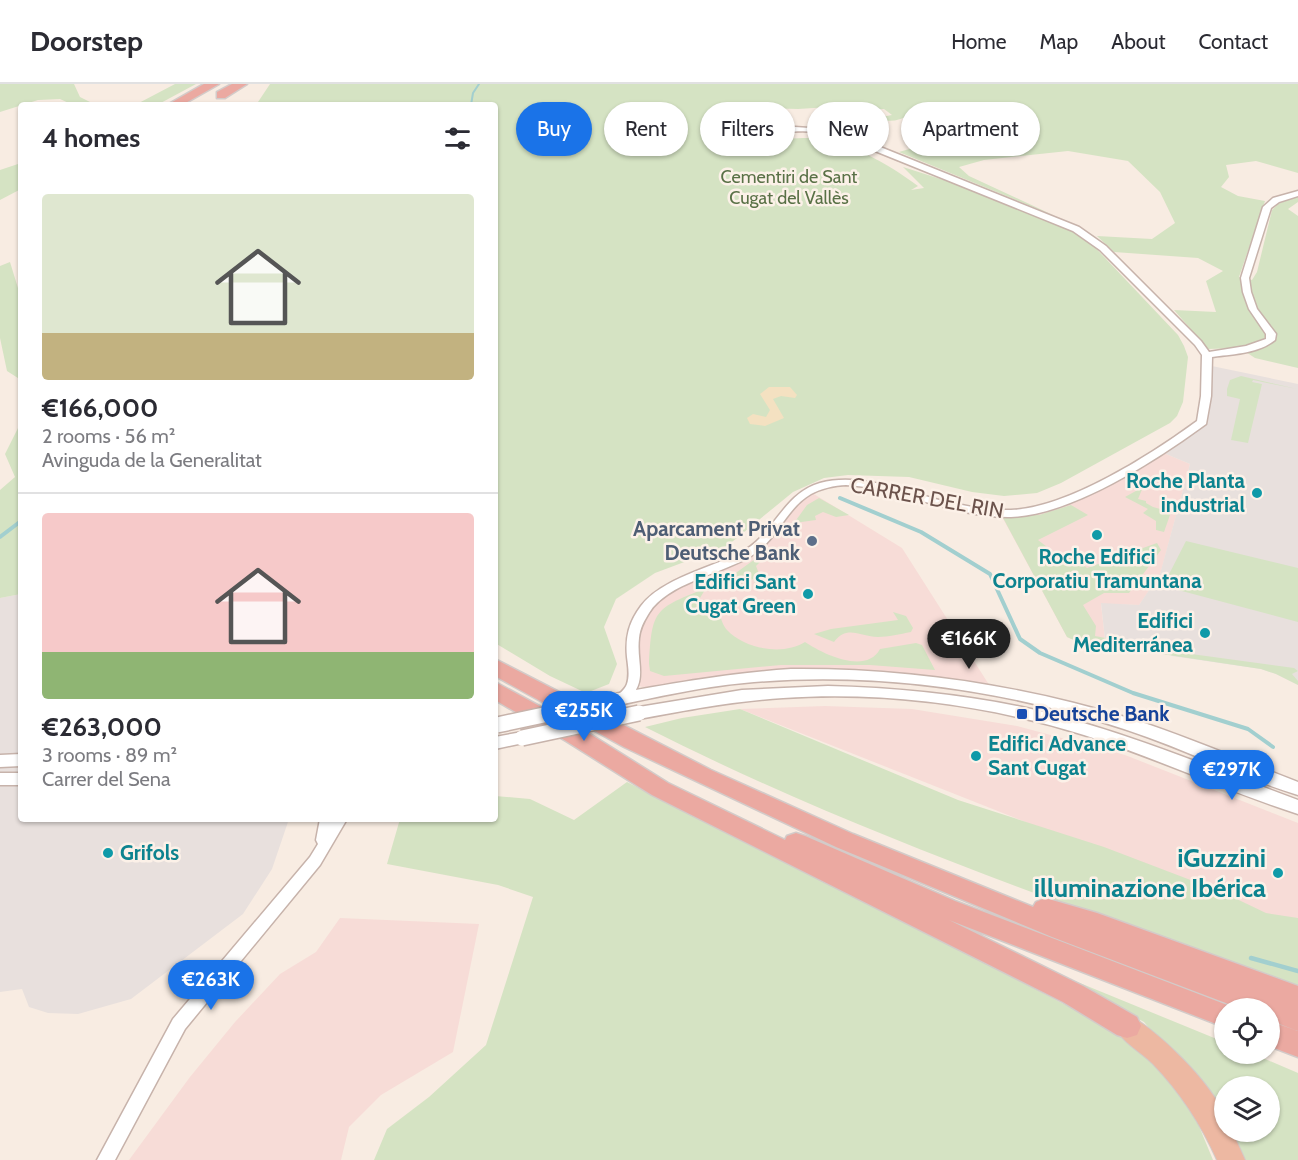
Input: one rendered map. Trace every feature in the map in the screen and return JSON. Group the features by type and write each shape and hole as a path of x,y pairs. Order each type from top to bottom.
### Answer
{"highway":[{"path":"178,102 213,84"},
{"path":"194,102 241,84"},
{"path":"498,668 627,738 719,783 858,846 943,882 1298,1019"},
{"path":"498,692 574,735 660,789 1073,994 1127,1026 1168,1059 1194,1089 1215,1124 1231,1160"},
{"path":"574,735 733,814 872,876 1015,935 1214,1011"},
{"path":"943,882 1097,924 1298,998"},
{"path":"1280,1037 1298,1044"}],"street":[{"path":"795,129 821,129 835,132 1076,229 1103,248 1198,343 1207,355 1242,351 1258,347 1270,340 1271,334 1253,309 1245,278 1268,207 1276,200 1298,193"},
{"name":"CARRER DEL RIN","path":"635,682 634,631 647,606 666,591 729,564 763,544 790,504 803,494 821,486 844,482 992,513 1023,513 1057,506 1094,490 1178,440 1202,422 1206,396 1207,355"},
{"path":"498,725 618,699 743,678 830,675 926,681 989,690 1055,704 1129,724 1298,789"},
{"path":"618,699 629,694 635,682 639,686 664,691"},
{"path":"498,742 705,701 783,693 883,694 958,702 1032,716 1084,729 1143,748 1298,807"},
{"path":"0,761 18,760"},
{"path":"0,779 18,779"},
{"path":"315,861 326,822"},
{"path":"106,1160 179,1024 315,861 338,822"}],"shaded area":[{"path":"1207,365 1298,384 1298,685 1261,669 1172,656 1162,648 1105,639 1101,603 1139,605 1160,574 1190,464 1159,451 1202,422"},
{"path":"1159,451 1190,464 1160,575 1139,605 1101,604 1105,639 1076,641 1067,637 1000,513 1057,506"},
{"path":"809,491 902,548 993,691 829,675 652,690 639,686 635,682 634,631 666,591 749,552"},
{"path":"18,595 18,822 288,822 272,869 243,914 131,999 78,1014 48,1013 29,1007 22,989 0,992 0,598"},
{"path":"825,706 912,709 1017,726 1125,755 1298,823 1298,930 740,709"},
{"path":"340,918 479,924 453,1052 381,1095 349,1127 341,1160 129,1160 190,1077 235,1022 280,974 316,952"}],"green space":[{"path":"0,84 74,84 80,97 90,102 66,102 60,99 18,102 18,106 0,112"},
{"path":"175,84 196,84 163,102 141,102"},
{"name":"Cementiri de Sant Cugat del Vallès","path":"270,84 1298,84 1298,173 1256,161 1226,165 1229,177 1221,187 1238,196 1265,201 1239,277 1252,280 1257,272 1272,210 1278,204 1298,196 1298,202 1288,209 1298,216 1298,368 1255,358 1240,348 1208,349 1174,310 1216,312 1206,281 1223,271 1198,258 1114,252 1097,236 1152,239 1175,223 1160,192 1128,161 1068,151 1040,154 1040,102 901,102 901,119 891,121 889,121 889,116 892,115 889,113 889,102 807,102 807,108 798,109 795,109 795,102 700,102 700,156 795,156 795,138 807,138 807,156 870,156 918,186 911,190 924,188 903,167 953,183 1003,204 1011,204 1090,242 1178,335 1188,357 1183,402 1177,416 1170,423 1061,483 1037,493 1004,496 972,492 909,477 848,475 824,478 793,492 727,546 655,573 616,599 604,627 617,664 609,684 586,693 550,676 498,645 498,102 258,102"},
{"path":"909,156 1021,156 984,160 959,167 969,176 1055,216"},
{"path":"18,164 18,191 0,200 0,170"},
{"path":"10,262 18,288 18,378 7,371 0,338 0,266"},
{"path":"1241,376 1297,389 1253,380 1252,382 1262,384 1248,443 1231,440 1240,399 1227,396 1227,389 1230,380"},
{"path":"18,428 18,595 0,598 0,490 15,477 5,454"},
{"path":"1143,487 1138,499 1146,501 1153,507 1171,512 1164,532 1156,530 1156,521 1143,513 1148,509 1125,497"},
{"path":"819,498 849,515 836,517 823,512 815,516 816,520 794,523 807,505"},
{"path":"1071,505 1088,515 1038,540 1060,557 1071,554 1087,568 1157,543 1161,550 1129,593 1104,593 1083,605 1096,626 1095,636 1184,653 1294,668 1298,671 1292,674 1298,681 1298,685 1261,669 1076,641 1067,637 1002,516 1039,515"},
{"path":"1186,541 1298,568 1298,622 1163,586"},
{"path":"762,554 765,557 756,566 763,584 756,585 753,579 740,584 733,575"},
{"path":"706,588 700,598 698,614 719,613 727,630 735,637 754,646 786,649 805,642 822,652 844,660 865,661 873,657 880,649 916,643 922,645 935,670 870,665 781,665 664,676 650,671 652,631 660,613 676,601"},
{"path":"893,612 906,616 913,628 911,632 878,637 849,633 834,642 814,634 831,629 898,620"},
{"path":"740,709 958,800 1104,847 1222,892 1266,913 1298,918 1298,989 967,868 804,801 645,727 682,718"},
{"path":"627,782 904,921 1112,1029 1151,1059 1189,1102 1213,1160 374,1160 387,1129 429,1097 486,1045 533,897 498,885 387,864 399,822 498,822 498,796 530,799 574,820"},
{"path":"1053,972 1214,1038 1214,1064 1277,1064 1298,1073 1298,1160 1242,1160 1235,1142 1280,1142 1280,1076 1214,1076 1214,1102 1144,1022"}],"sand":[{"path":"769,387 790,387 797,395 795,398 781,396 773,399 784,418 765,426 750,424 747,418 753,414 766,417 770,410 760,394"}],"waterway":[{"path":"472,102 473,93 479,84"},
{"path":"840,498 921,532 990,574 1020,639 1040,653 1133,693 1248,729 1273,747"},
{"path":"0,537 18,523"},
{"path":"1251,958 1298,971"}],"place":[{"name":"Roche Planta industrial","path":"1257,493"},
{"name":"Roche Edifici Corporatiu Tramuntana","path":"1097,535"},
{"name":"Aparcament Privat Deutsche Bank","path":"812,541"},
{"name":"Edifici Sant Cugat Green","path":"808,594"},
{"name":"Edifici Mediterránea","path":"1205,633"},
{"name":"Deutsche Bank","path":"1022,714"},
{"name":"Edifici Advance Sant Cugat","path":"976,756"},
{"name":"Grifols","path":"108,853"},
{"name":"iGuzzini illuminazione Ibérica","path":"1278,873"}]}
